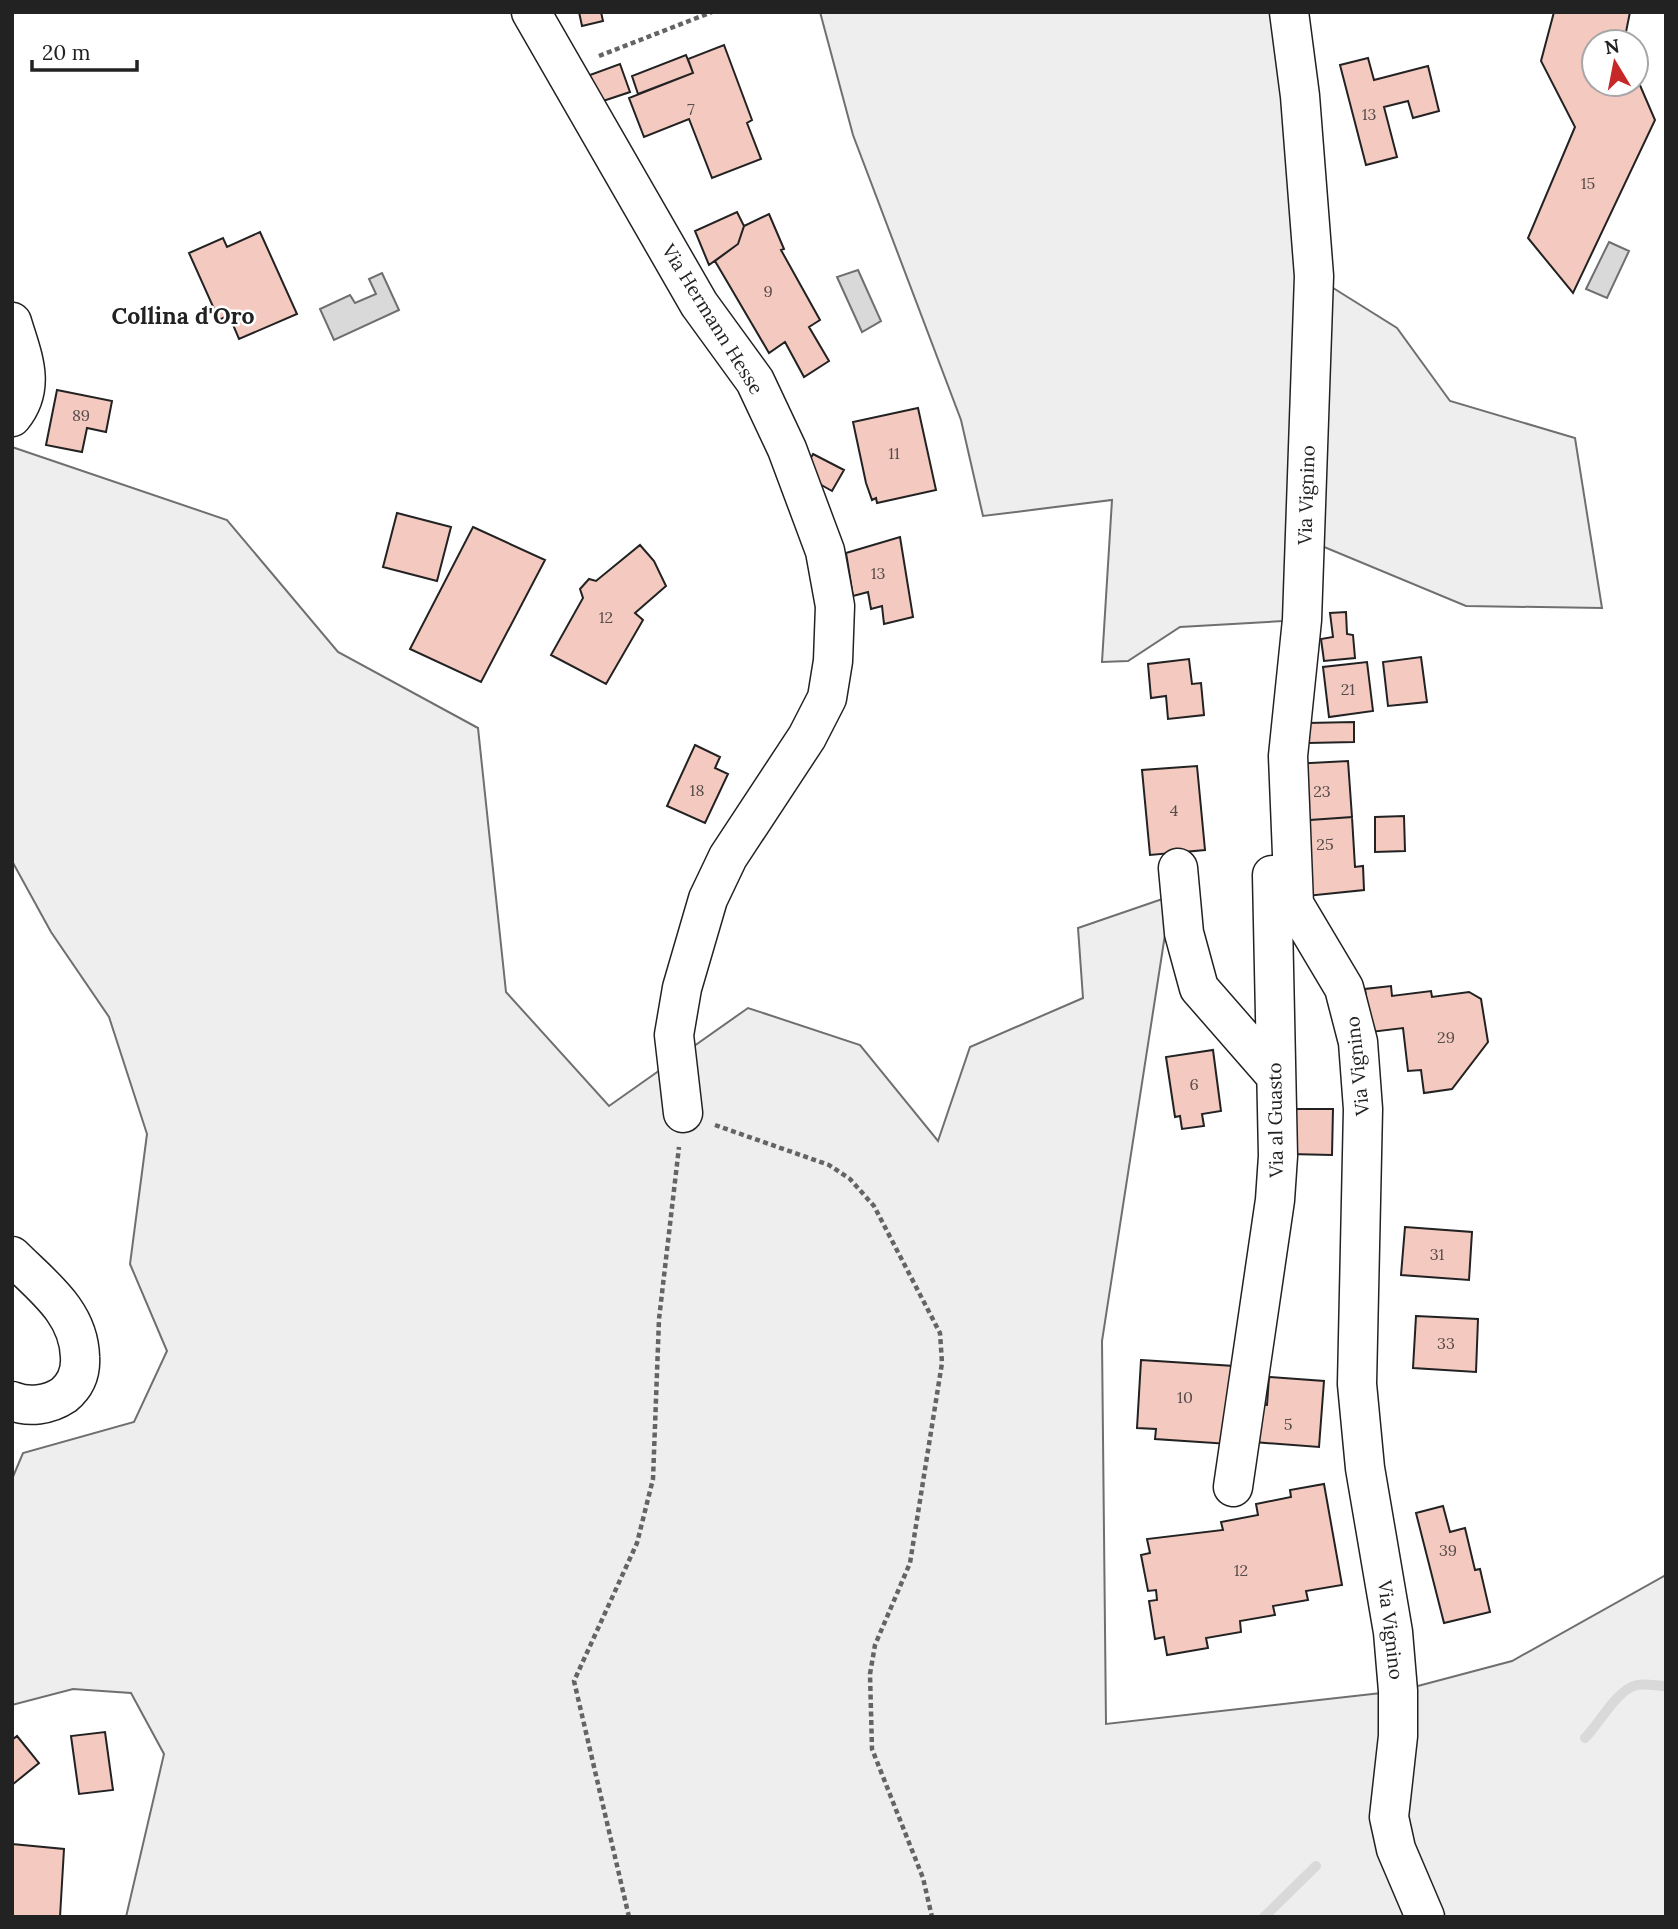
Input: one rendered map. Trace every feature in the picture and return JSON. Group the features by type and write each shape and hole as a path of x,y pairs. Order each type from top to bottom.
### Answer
{"street":[{"name":"Via Hermann Hesse","path":"531,12 699,304 755,382 787,449 825,551 835,606 833,671 827,698 807,737 728,857 708,899 682,988 674,1035 683,1113"},
{"name":"Via Vignino","path":"1289,12 1300,96 1314,276 1302,620 1288,756 1294,904 1344,988 1358,1042 1363,1109 1357,1384 1365,1468 1393,1632 1398,1691 1398,1736 1389,1817 1396,1849 1425,1917"},
{"path":"12,322 29,379 22,405 12,417"},
{"name":"Via al Guasto","path":"1233,1487 1275,1199 1278,1156 1270,794 1272,778 1288,756"},
{"path":"1178,868 1184,933 1199,988 1275,1075"},
{"path":"12,1256 68,1312 80,1339 80,1365 74,1387 55,1401 24,1406 12,1401"}],"path":[{"path":"562,70 712,15 712,12"},
{"path":"629,1917 574,1681 637,1543 653,1479 659,1319 683,1113 829,1165 850,1179 873,1206 940,1333 942,1363 910,1563 875,1645 870,1674 872,1749 923,1878 932,1917"}],"shaded area":[{"path":"820,12 1289,12 1314,276 1397,328 1450,401 1575,438 1602,608 1466,606 1305,539 1302,620 1180,627 1128,661 1102,662 1112,500 983,516 961,420 853,135"},
{"path":"1609,242 1629,251 1607,298 1586,289"},
{"path":"858,270 881,321 862,332 837,277"},
{"path":"382,273 399,310 334,340 320,309 350,295 355,303 376,294 369,279"},
{"path":"12,447 227,520 338,652 478,728 506,992 609,1106 748,1008 860,1045 938,1141 970,1047 1083,998 1078,928 1171,896 1102,1341 1106,1724 1399,1691 1512,1661 1666,1575 1666,1917 126,1917 164,1754 131,1693 73,1689 12,1705 12,1479 23,1453 134,1422 167,1351 130,1264 147,1134 109,1017 51,932 12,861"}],"building":[{"path":"579,12 601,12 603,21 582,26"},
{"path":"1554,12 1630,12 1627,28 1580,28 1580,98 1646,98 1655,120 1573,293 1528,238 1575,127 1541,61"},
{"path":"724,45 752,120 747,123 761,159 712,178 689,119 644,137 629,98 693,73 688,59"},
{"path":"686,55 693,73 638,94 632,76"},
{"path":"1368,58 1374,80 1428,66 1439,111 1413,118 1408,101 1384,107 1397,157 1366,165 1340,65"},
{"path":"620,64 630,92 594,104 579,79"},
{"path":"737,212 744,226 738,244 709,265 695,231"},
{"path":"769,214 784,249 781,250 820,320 809,327 829,361 804,377 785,342 769,353 715,261 738,244 744,226"},
{"path":"260,232 297,314 239,339 229,315 219,320 189,253 223,238 227,247"},
{"path":"57,390 112,401 106,432 87,428 82,452 46,445"},
{"path":"918,408 936,490 877,503 876,498 872,500 866,483 853,422"},
{"path":"813,454 844,470 832,491 802,474"},
{"path":"397,513 451,527 437,581 383,567"},
{"path":"473,527 545,560 481,682 410,649"},
{"path":"900,537 913,617 884,624 882,606 871,609 868,592 853,596 846,553"},
{"path":"640,545 654,561 666,586 635,613 643,620 606,684 551,655 583,598 580,589 589,579 596,581"},
{"path":"1346,612 1347,634 1353,635 1355,658 1324,661 1321,639 1333,637 1330,613"},
{"path":"1421,657 1427,702 1388,706 1383,662"},
{"path":"1189,659 1192,684 1201,683 1204,715 1168,719 1166,696 1151,698 1148,664"},
{"path":"1367,662 1373,711 1329,717 1323,667"},
{"path":"1354,722 1354,742 1308,743 1307,723"},
{"path":"695,745 720,757 715,768 728,774 705,823 667,806"},
{"path":"1348,761 1352,817 1296,821 1292,764"},
{"path":"1197,766 1205,850 1150,855 1142,770"},
{"path":"1404,816 1405,851 1375,852 1375,817"},
{"path":"1352,817 1355,867 1363,866 1364,890 1297,897 1296,821"},
{"path":"1391,986 1392,996 1431,991 1432,997 1469,992 1481,999 1488,1042 1452,1089 1424,1093 1421,1070 1408,1071 1403,1028 1371,1032 1365,989"},
{"path":"1213,1050 1221,1111 1202,1114 1204,1126 1182,1129 1180,1116 1175,1117 1166,1057"},
{"path":"1289,1109 1333,1109 1332,1155 1289,1154"},
{"path":"1405,1227 1472,1232 1469,1280 1401,1275"},
{"path":"1416,1316 1478,1319 1476,1372 1413,1368"},
{"path":"1141,1360 1234,1366 1229,1444 1155,1439 1156,1429 1137,1428"},
{"path":"1269,1377 1324,1381 1319,1447 1254,1442 1257,1404 1267,1405"},
{"path":"1324,1484 1342,1585 1306,1591 1308,1600 1273,1606 1275,1615 1240,1621 1241,1632 1206,1638 1208,1648 1167,1655 1164,1637 1155,1639 1149,1601 1157,1600 1156,1590 1148,1591 1141,1555 1150,1553 1147,1539 1223,1530 1221,1522 1258,1515 1256,1504 1291,1497 1290,1490"},
{"path":"1443,1506 1450,1532 1465,1528 1475,1570 1480,1569 1490,1612 1444,1623 1416,1513"},
{"path":"105,1732 113,1790 79,1794 71,1736"},
{"path":"17,1736 39,1763 12,1785 12,1740"},
{"path":"12,1844 64,1849 60,1917 12,1917"}],"waterway":[{"path":"1585,1738 1615,1700 1629,1688 1640,1684 1666,1686"},
{"path":"1264,1917 1316,1866"}],"district":[{"name":"Collina d'Oro","path":"183,315"}]}
